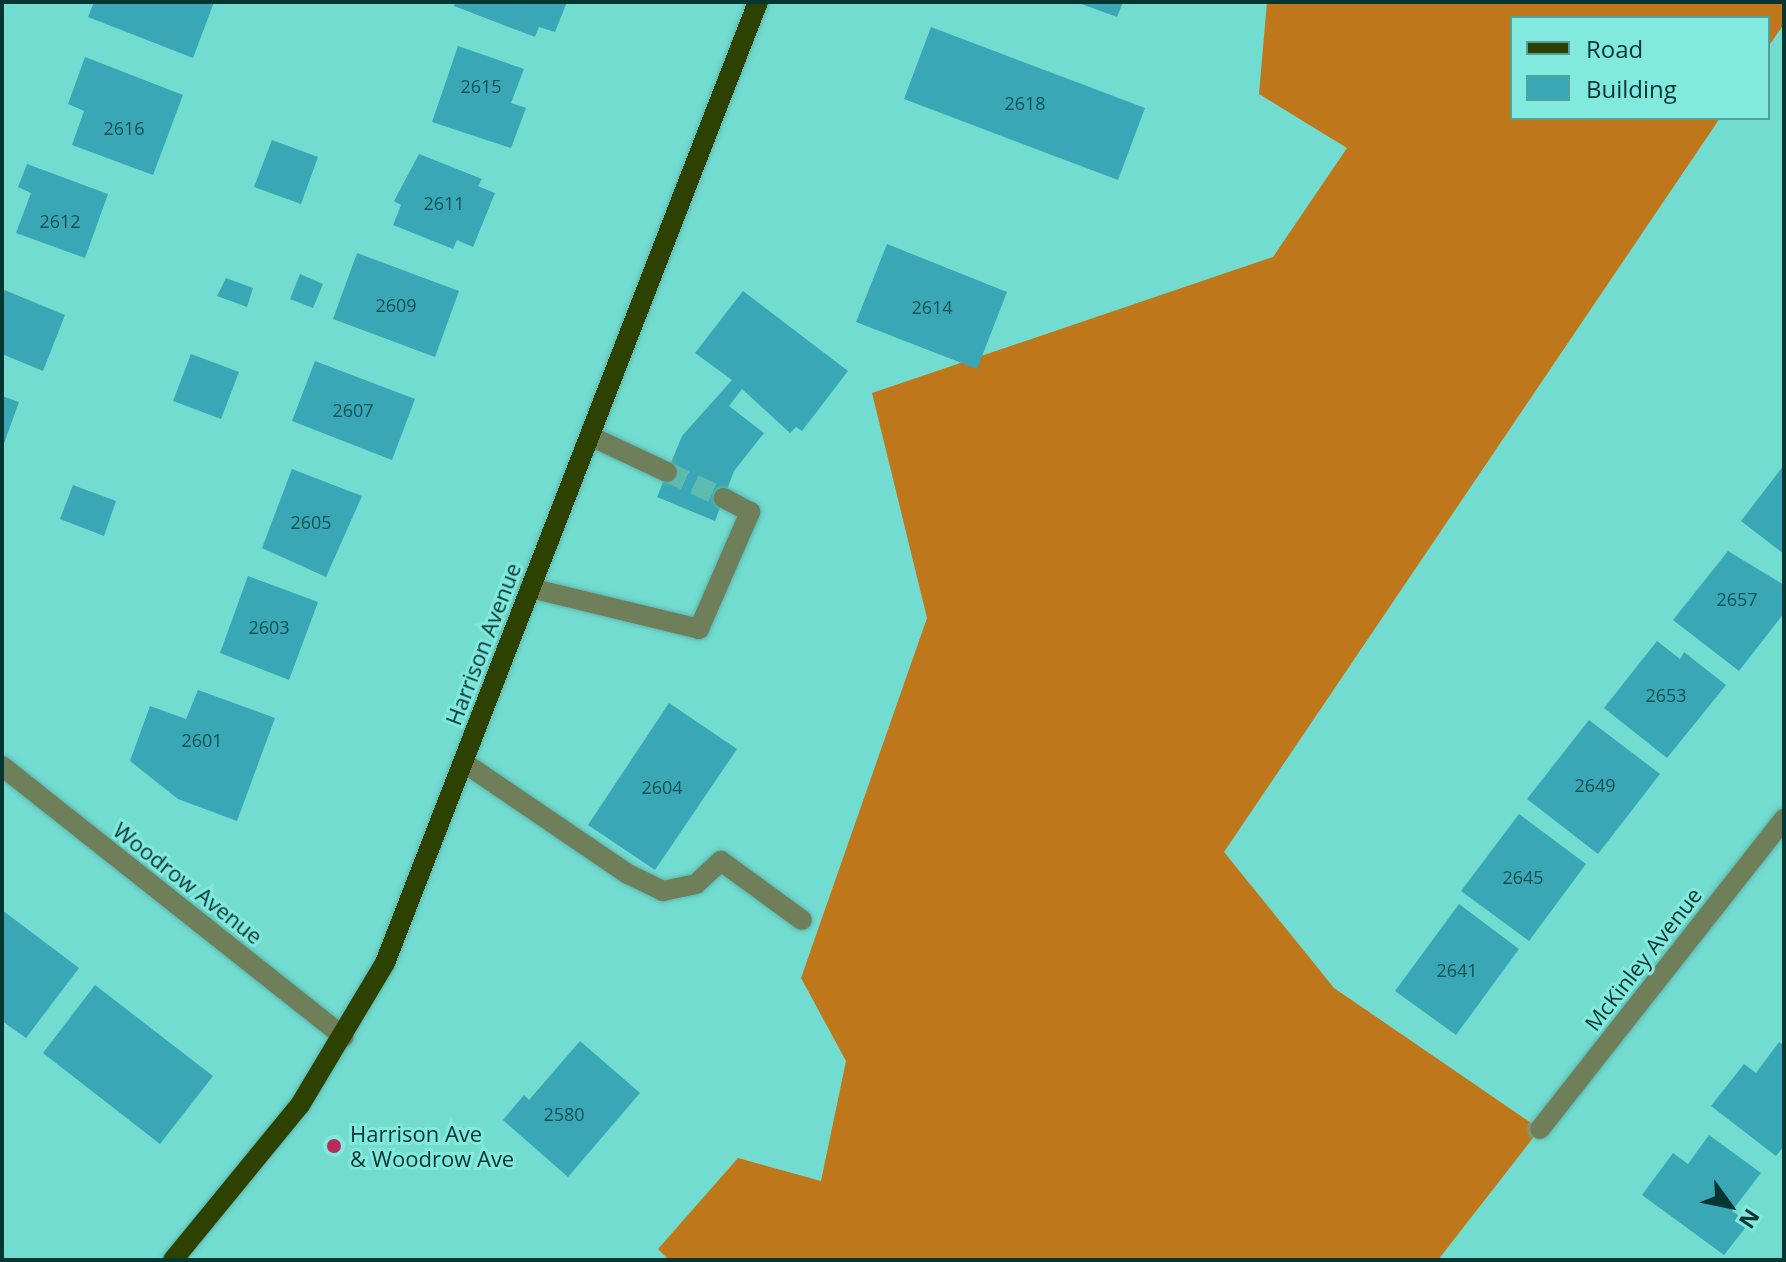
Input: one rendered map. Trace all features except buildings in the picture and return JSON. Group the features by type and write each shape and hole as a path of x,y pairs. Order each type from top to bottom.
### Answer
{"main road":[{"name":"Harrison Avenue","path":"173,1260 255,1165 344,1037 385,963 758,2"}],"street":[{"path":"590,436 667,472"},
{"path":"530,588 699,629 750,512 724,498"},
{"path":"463,762 628,874 663,891 696,884 721,861 802,920"},
{"name":"Woodrow Avenue","path":"2,766 344,1037"},
{"name":"McKinley Avenue","path":"1540,1129 1784,819"}],"shaded area":[{"path":"1267,2 1784,2 1784,24 1770,44 1770,16 1510,16 1510,120 1719,120 1224,852 1334,988 1540,1129 1438,1260 669,1260 658,1249 738,1158 821,1181 846,1061 801,978 927,618 872,393 1273,257 1347,148 1259,94"}],"tunnel":[{"path":"667,472 724,498"}],"place":[{"name":"Harrison Ave & Woodrow Ave","path":"334,1146"}]}
